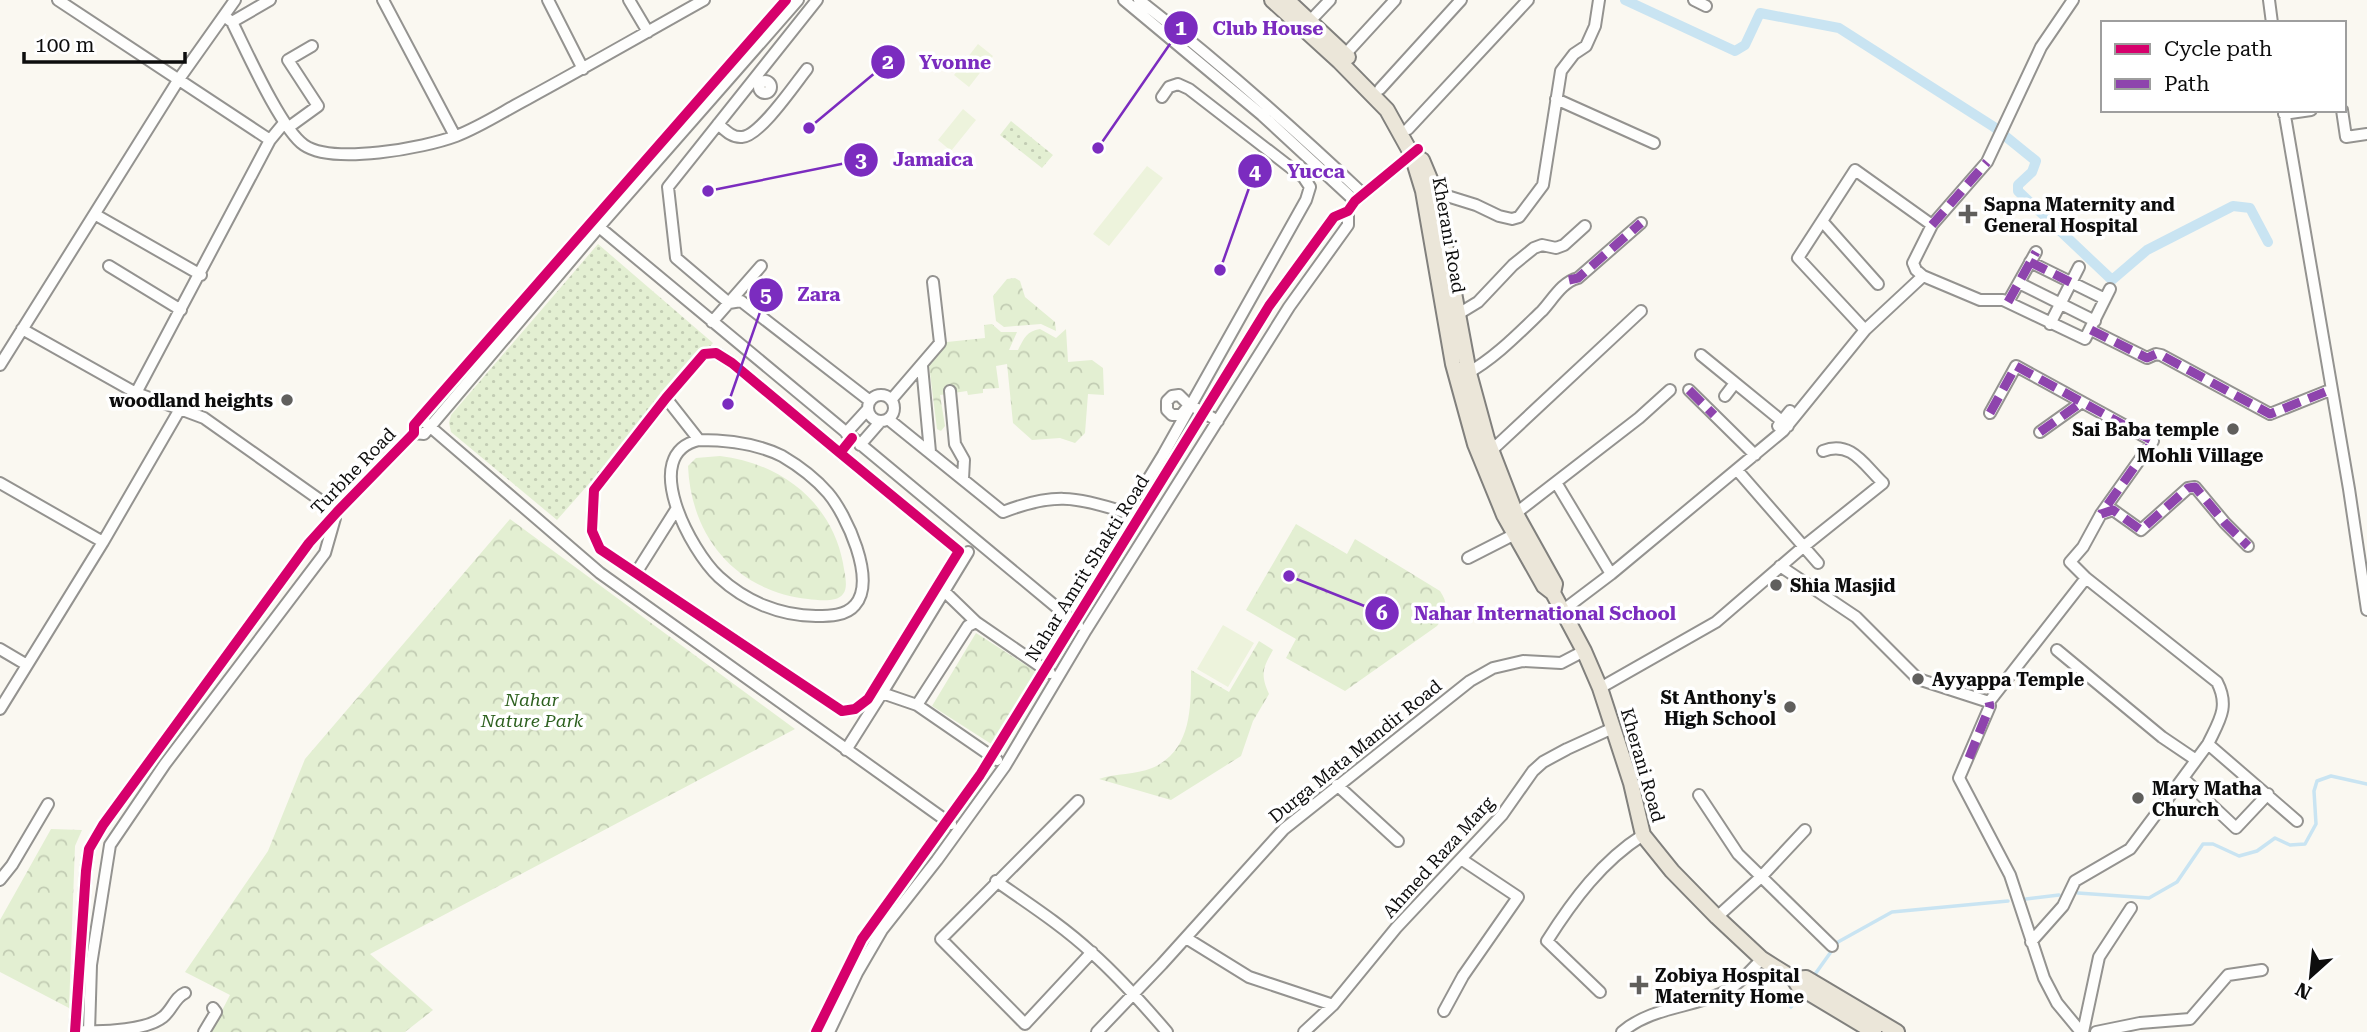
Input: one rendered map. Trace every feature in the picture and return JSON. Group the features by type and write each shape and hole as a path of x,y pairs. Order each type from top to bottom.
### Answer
{"main road":[{"path":"1272,0 1380,89 1408,129 1415,152"},
{"path":"1287,0 1310,21 1387,110 1415,152"},
{"name":"Kherani Road","path":"1415,152 1429,191 1458,314 1463,376 1475,444 1511,517 1555,584 1553,593 1600,688 1631,783 1643,835 1672,871 1762,959 1897,1032"},
{"name":"Kherani Road","path":"1429,191 1445,324 1491,451 1511,517"},
{"name":"Kherani Road","path":"1804,984 1874,1032"}],"street":[{"path":"58,0 271,140"},
{"path":"0,365 179,79 228,19 234,0"},
{"path":"228,19 270,0"},
{"path":"383,0 456,136"},
{"path":"548,0 583,69"},
{"path":"629,0 648,32"},
{"path":"228,19 286,125 304,145 325,153 342,155 390,151 456,136 583,69 704,0"},
{"path":"737,64 786,0"},
{"path":"414,433 424,434 596,225 737,64 798,0"},
{"path":"817,0 757,81 718,124 668,187 676,258 729,303 741,301 869,405 870,416 884,420 930,452 1003,512 1032,501 1062,497 1093,502 1124,512 1144,486 1306,200 1310,187 1304,177 1246,133"},
{"path":"1124,0 1247,113 1359,197"},
{"path":"1139,0 1196,44 1247,113 1246,133"},
{"path":"1310,21 1329,0"},
{"path":"1342,58 1395,0"},
{"path":"1380,89 1461,0"},
{"path":"1408,129 1528,0"},
{"path":"1429,191 1476,205 1499,216 1512,219 1519,217 1544,185 1561,71 1574,54 1586,46 1595,26 1599,0"},
{"path":"1694,0 1706,6"},
{"path":"2008,302 2033,257 2072,283 2108,294 2085,339 2003,300 1980,300 1923,276 1913,264 1932,225 1987,162 2041,47 2073,0"},
{"path":"2269,0 2272,21"},
{"path":"136,393 271,140 286,125 318,106 288,60 312,46"},
{"path":"737,64 757,81"},
{"path":"718,124 734,137 750,136 807,69"},
{"path":"1162,97 1169,87 1178,84 1247,113 1262,115 1359,197"},
{"path":"1556,99 1654,143"},
{"path":"2284,112 2349,489 2367,610"},
{"path":"2342,112 2346,137 2367,134"},
{"path":"1246,133 1262,115"},
{"name":"Nahar Amrit Shakti Road","path":"816,1032 862,939 992,756 1133,519 1202,416 1269,306 1334,217 1348,211 1359,197 1415,152"},
{"path":"1865,330 1798,258 1855,170 1932,225"},
{"name":"Nahar Amrit Shakti Road","path":"829,1032 857,973 882,930 1005,766 1086,630 1289,307 1348,225 1348,211"},
{"path":"96,215 201,275"},
{"path":"1822,221 1878,284"},
{"path":"1463,376 1486,361 1543,309 1569,280 1578,278 1641,223"},
{"path":"596,225 1073,622 1086,630"},
{"name":"Turbhe Road","path":"75,1031 89,849 103,825 292,566 337,512 414,433 414,425 420,418 596,225"},
{"path":"1445,324 1478,302 1513,265 1534,248 1542,245 1556,248 1564,245 1585,226"},
{"path":"109,266 181,310"},
{"path":"712,322 761,266"},
{"path":"2050,324 2079,267"},
{"path":"1562,611 1755,455 1865,330 1923,276"},
{"path":"891,400 940,343 933,282"},
{"path":"2019,283 2060,303 2147,358 2161,355 2270,414 2330,390"},
{"path":"1491,451 1641,311"},
{"path":"22,329 136,393 204,418 337,512 325,553 165,764 110,845 91,965 89,1032"},
{"path":"716,353 732,363 840,453 959,551 867,699 855,709 842,711 600,549 592,531 594,490 704,354 716,353"},
{"path":"1701,355 1785,424"},
{"path":"922,366 930,452"},
{"path":"1990,413 2016,366 2153,441 2101,514 2083,547 2070,562 2085,578 2217,682 2224,696 2223,713 2208,744 2130,849 2075,881 2063,905 2031,943"},
{"path":"1725,396 1735,383"},
{"path":"1511,517 1557,484 1670,390"},
{"path":"1689,390 1755,455"},
{"path":"950,391 955,444 964,460 963,479"},
{"path":"840,453 853,439 884,420 894,408 891,400 880,396 869,405 853,439"},
{"path":"666,398 699,440"},
{"path":"2040,432 2082,402"},
{"path":"1187,408 1218,421"},
{"path":"0,709 103,542 180,409"},
{"path":"1767,439 1785,424 1790,411"},
{"path":"420,418 600,573 958,830"},
{"path":"699,440 731,441 761,447 780,455 815,479 841,511 850,530 861,570 862,594 856,605 835,616 793,614 753,601 735,590 705,562 693,545 677,508 673,486 672,461 681,448 699,440"},
{"path":"1600,688 1716,622 1780,566 1883,484 1847,449 1835,446 1823,451"},
{"path":"1737,470 1818,563"},
{"path":"0,483 103,542"},
{"path":"1557,484 1611,574"},
{"path":"2101,514 2113,509 2141,530 2188,488 2195,487 2248,546"},
{"path":"636,573 677,508"},
{"path":"1468,558 1520,532"},
{"path":"846,750 968,551"},
{"path":"1780,566 1856,617 1918,679 1989,702"},
{"path":"2082,1032 2057,1003 2044,978 2010,875 1959,778 1984,722 1989,702 2085,578"},
{"path":"944,591 976,622 1057,678"},
{"path":"916,705 968,626 976,622"},
{"path":"699,644 711,624"},
{"path":"0,649 27,665"},
{"path":"2057,650 2162,737 2196,761"},
{"name":"Durga Mata Mandir Road","path":"1097,1032 1186,938 1283,829 1470,681 1493,668 1523,661 1561,663 1584,652"},
{"path":"882,693 916,705 1005,766"},
{"name":"Ahmed Raza Marg","path":"1307,1029 1333,1005 1396,928 1502,815 1538,766 1613,728"},
{"path":"1005,734 1019,741"},
{"path":"2208,744 2297,821"},
{"path":"2183,778 2236,828 2268,794"},
{"path":"1337,785 1398,841"},
{"path":"1699,795 1738,853 1832,946"},
{"path":"1078,801 941,939 1025,1024 1092,952"},
{"path":"0,880 12,865 48,804"},
{"path":"1717,917 1805,830"},
{"path":"1600,992 1547,941 1589,881 1626,846 1643,835"},
{"path":"89,849 108,853"},
{"path":"1444,1011 1462,976 1518,897 1461,859"},
{"path":"996,881 1051,919 1092,952 1134,993 1167,1032"},
{"path":"2082,1032 2099,957 2131,908"},
{"path":"1186,938 1250,976 1333,1005"},
{"path":"1622,1032 1642,1017 1720,995 1737,985 1762,959"},
{"path":"79,967 91,965"},
{"path":"2096,1032 2140,1023 2190,1019 2228,975 2262,970"},
{"path":"75,1031 101,1032 156,1022 166,1014 180,995 185,993"},
{"path":"204,1032 216,1012 213,1008"}],"green space":[{"path":"978,44 993,56 969,87 954,75"},
{"path":"963,109 976,120 951,151 938,140"},
{"path":"1011,121 1053,155 1042,168 1000,135"},
{"path":"1147,166 1163,178 1109,246 1093,234"},
{"path":"598,244 713,343 557,520 451,432 449,423 451,415"},
{"path":"1015,278 1020,281 1025,297 1055,322 1056,331 1041,324 1004,327 996,321 993,296 1007,279"},
{"path":"992,324 1001,332 1017,332 1009,350 1018,350 1032,331 1040,329 1056,338 1066,329 1068,362 1092,360 1103,368 1104,395 1088,394 1085,433 1075,443 1060,438 1032,440 1013,423 1007,364 996,366 999,388 983,389 983,393 968,395 967,391 940,395 945,426 941,431 937,429 929,365 947,342 985,338 984,325"},
{"path":"720,456 763,467 800,489 815,504 837,541 843,563 846,587 840,597 821,600 782,594 759,585 739,572 722,556 708,537 698,516 691,492 688,466 696,458"},
{"name":"Nahar Nature Park","path":"510,519 795,729 370,954 433,1010 405,1032 211,1032 230,995 185,972 268,851 305,759"},
{"path":"1296,524 1347,554 1355,539 1440,591 1446,605 1440,622 1345,691 1286,658 1296,639 1246,610"},
{"path":"1223,625 1254,643 1228,687 1197,669"},
{"path":"976,633 1038,673 996,747 932,706"},
{"path":"1259,641 1273,650 1264,671 1264,681 1269,694 1253,721 1241,756 1171,800 1099,779 1146,770 1165,760 1175,751 1186,726 1191,699 1191,670 1229,692"},
{"path":"51,829 82,830 75,846 69,1008 0,972 0,920"}],"waterway":[{"path":"1625,0 1735,51 1745,45 1760,13 1839,28 1994,127 2036,161 2032,172 2018,185 2018,191 2112,280 2147,250 2233,206 2250,208 2268,242"},
{"path":"2078,893 2149,898 2177,882 2203,844 2213,844 2239,856 2257,851 2275,838 2290,845 2305,844 2316,824 2314,791 2317,781 2331,776 2367,784"},
{"path":"2026,899 2059,895"},
{"path":"1813,977 1838,942 1892,912 2008,901"},
{"path":"1791,1007 1802,992"}],"marked path":[{"path":"1932,225 1987,162"},
{"path":"1569,280 1578,278 1641,223"},
{"path":"2008,302 2036,252"},
{"path":"2030,262 2072,283"},
{"path":"2091,330 2147,358 2161,355 2270,414 2330,390"},
{"path":"1990,413 2016,366 2153,441 2101,514"},
{"path":"1689,390 1714,415"},
{"path":"2040,432 2082,402"},
{"path":"2101,514 2113,510 2141,530 2188,488 2195,487 2248,546"},
{"path":"1969,758 1990,706 1989,702"}],"cycle path":[{"path":"75,1032 86,871 89,849 103,825 309,543 414,433 414,425 420,418 786,0"},
{"path":"816,1032 862,939 980,775 1269,306 1334,217 1348,211 1355,201 1418,149"},
{"path":"840,453 959,551 868,699 855,709 842,711 600,549 592,531 594,490 704,354 716,353 732,363 840,453 852,438"}],"place":[{"name":"Yvonne","path":"809,128"},
{"name":"Club House","path":"1098,148"},
{"name":"Jamaica","path":"708,191"},
{"name":"Sapna Maternity and General Hospital","path":"1968,214"},
{"name":"Yucca","path":"1220,270"},
{"name":"woodland heights","path":"287,400"},
{"name":"Zara","path":"728,404"},
{"name":"Sai Baba temple","path":"2233,429"},
{"name":"Nahar International School","path":"1289,576"},
{"name":"Shia Masjid","path":"1776,585"},
{"name":"Ayyappa Temple","path":"1918,679"},
{"name":"St Anthony's High School","path":"1790,707"},
{"name":"Mary Matha Church","path":"2138,798"},
{"name":"Zobiya Hospital Maternity Home","path":"1639,985"}],"district":[{"name":"Mohli Village","path":"2200,455"}]}
